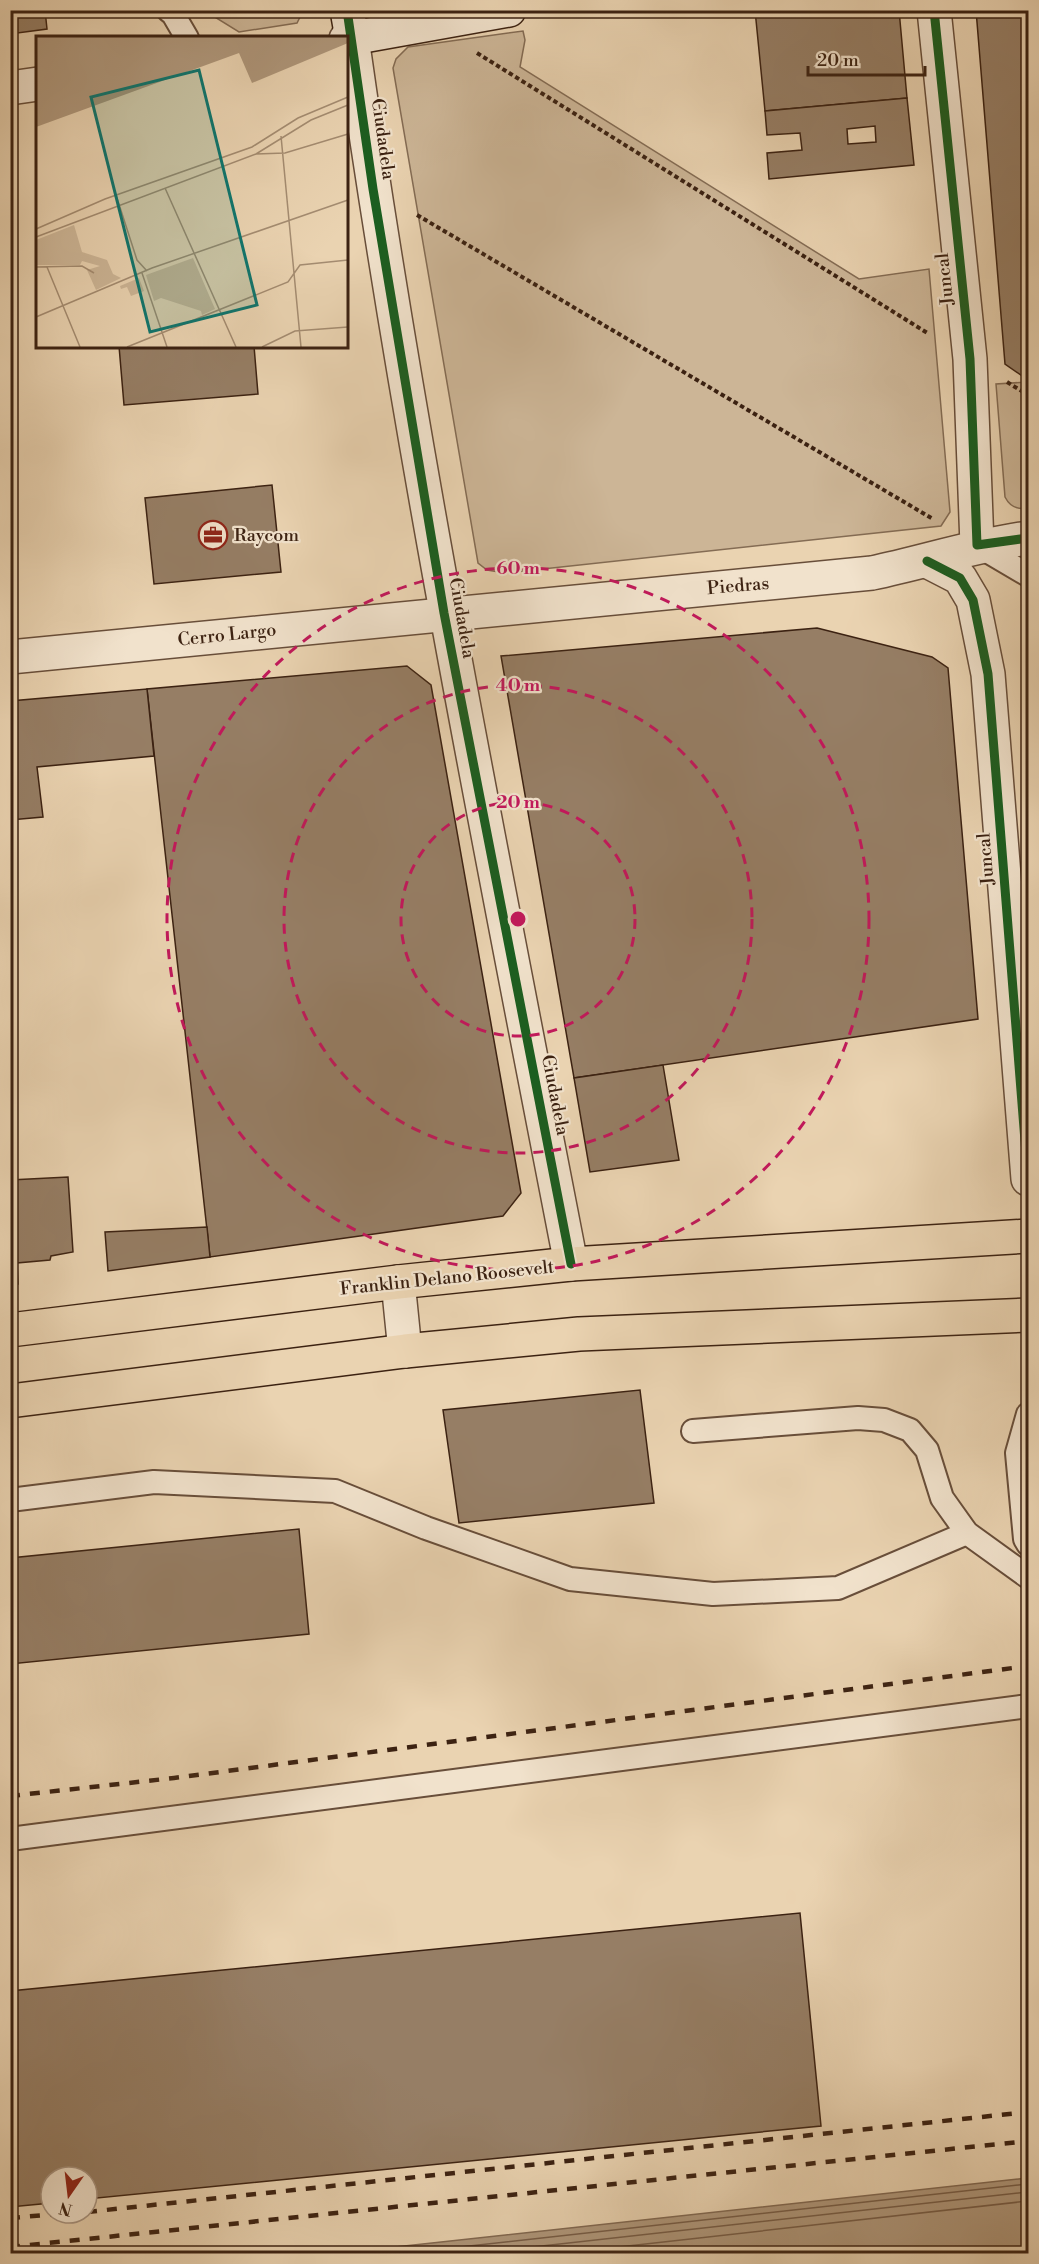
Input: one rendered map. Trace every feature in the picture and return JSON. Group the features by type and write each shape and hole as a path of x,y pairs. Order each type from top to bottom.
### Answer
{"main road":[{"name":"Franklin Delano Roosevelt","path":"10,1330 398,1282 571,1264 1029,1236"},
{"path":"10,1401 405,1351 579,1334 1029,1315"}],"street":[{"path":"348,29 428,23 509,10"},
{"name":"Juncal","path":"934,10 970,359 977,545"},
{"name":"Ciudadela","path":"348,29 444,613 571,1264"},
{"path":"10,88 36,84"},
{"name":"Piedras","path":"444,613 872,573 927,561 977,545 1029,538"},
{"name":"Juncal","path":"927,561 960,578 973,600 988,674 1025,1077 1029,1179"},
{"name":"Cerro Largo","path":"10,657 444,613"},
{"path":"398,1282 405,1351"}],"lane":[{"path":"168,10 173,14 186,36"},
{"path":"977,545 1029,575"},
{"path":"1029,1414 1017,1453 1025,1539 1029,1544"},
{"path":"693,1431 858,1418 884,1420 910,1430 927,1450 942,1498 968,1533 1029,1577"},
{"path":"10,1500 154,1482 335,1491 426,1528 570,1579 713,1594 838,1588 968,1533"},
{"path":"10,1839 1029,1706"}],"path":[{"path":"428,23 1029,395"},
{"path":"373,189 977,545"}],"shaded area":[{"path":"205,11 299,11 301,15 297,23 239,32"},
{"path":"523,31 525,40 520,67 859,279 929,269 950,512 941,526 505,573 487,570 478,563 393,68 396,59 408,47"},
{"path":"1028,382 1028,508 1021,509 1012,505 1005,497 996,384"}],"water":[{"path":"1028,2178 1028,2253 340,2253"}],"building":[{"path":"10,10 45,10 47,29 10,34"},
{"path":"755,10 899,10 907,98 765,111"},
{"path":"976,10 1028,10 1028,380 1005,364"},
{"path":"907,98 914,165 769,179 767,153 802,150 800,133 767,135 765,111","holes":["875,126 876,142 848,144 847,129"]},
{"path":"119,348 254,348 258,394 124,405"},
{"name":"Raycom","path":"272,485 281,572 154,584 145,498"},
{"path":"817,628 932,657 948,668 978,1019 574,1078 501,656"},
{"path":"407,666 431,685 521,1193 503,1216 210,1257 147,689"},
{"path":"147,689 154,756 37,767 43,817 10,820 10,701"},
{"path":"663,1065 679,1160 590,1172 574,1078"},
{"path":"68,1177 73,1252 51,1256 50,1260 17,1263 18,1284 10,1284 10,1180"},
{"path":"207,1227 210,1257 108,1271 105,1232"},
{"path":"640,1390 654,1503 459,1523 443,1410"},
{"path":"299,1529 309,1634 10,1664 10,1558"},
{"path":"800,1913 821,2126 99,2198 99,2165 39,2165 39,2204 10,2207 10,1991"}],"railway":[{"path":"10,1796 174,1778 1028,1666"},
{"path":"99,2211 1028,2112"},
{"path":"10,2247 1028,2141"},
{"path":"10,2218 39,2216"}],"cycle path":[{"path":"347,10 373,189 444,613 571,1264"},
{"path":"934,10 970,359 977,545 1028,538"},
{"path":"927,561 960,578 973,600 988,674 1028,1179"}],"place":[{"name":"Raycom","path":"213,535"}]}
